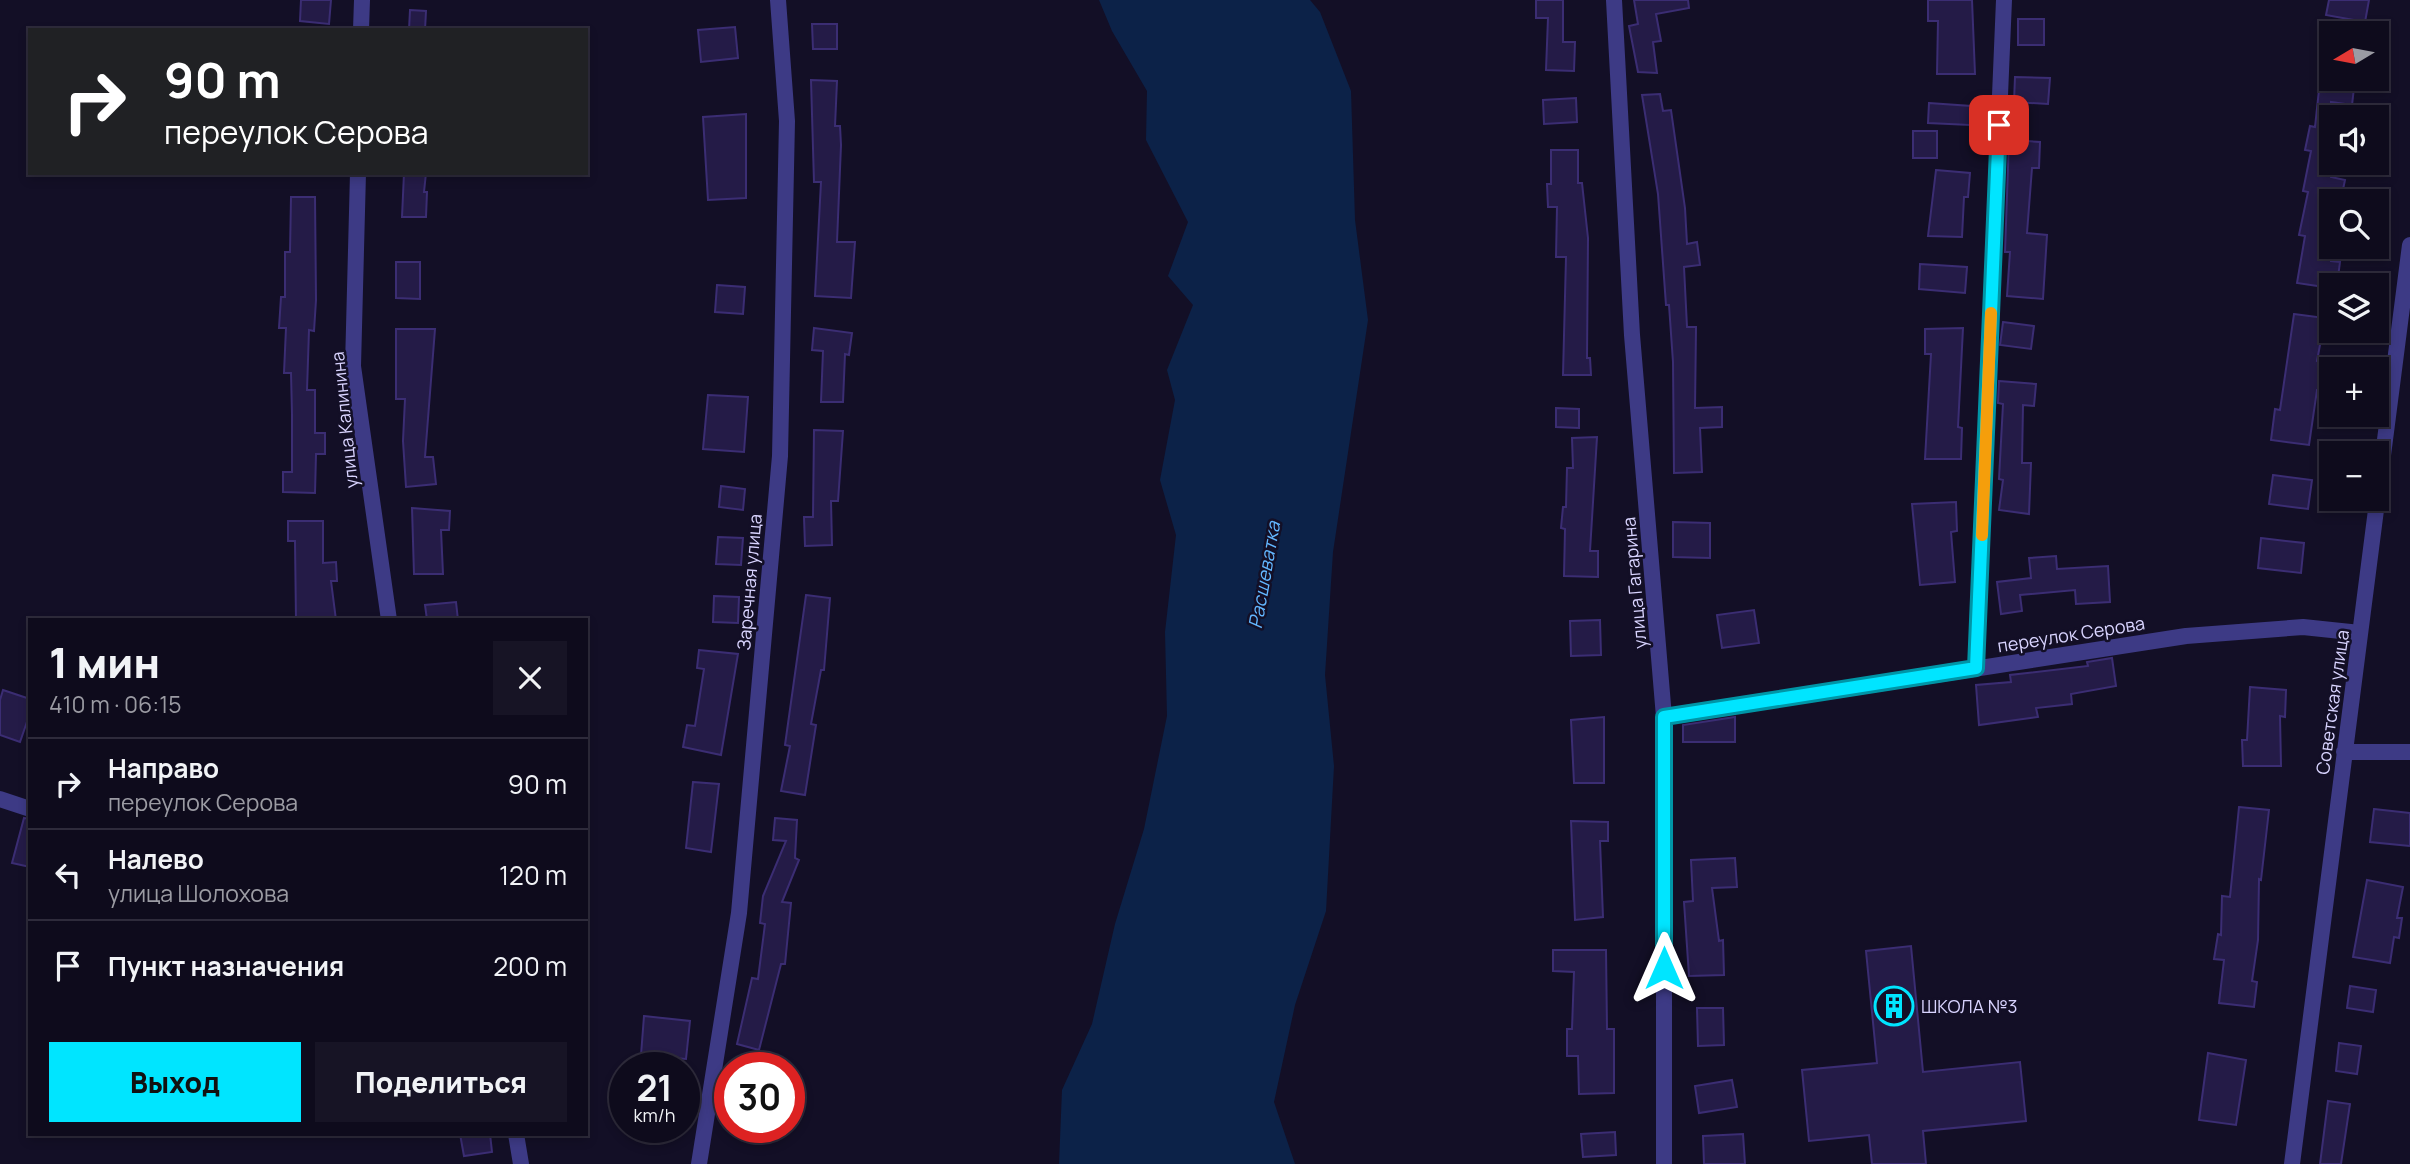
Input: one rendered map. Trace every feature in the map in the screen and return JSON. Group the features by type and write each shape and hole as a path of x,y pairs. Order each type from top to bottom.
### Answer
{"street":[{"path":"361,28 362,0"},
{"name":"Заречная улица","path":"699,1164 739,913 780,456 787,121 778,0"},
{"name":"улица Гагарина","path":"1614,0 1632,335 1664,717 1664,1164"},
{"path":"1976,668 2004,0"},
{"name":"улица Калинина","path":"358,175 353,366 389,618"},
{"name":"Советская улица","path":"2292,1164 2410,246"},
{"name":"переулок Серова","path":"1664,717 2186,636 2303,626 2360,633"},
{"path":"2344,752 2410,752"},
{"path":"0,799 28,808"},
{"path":"516,1136 521,1164"}],"water":[{"name":"Расшеватка","path":"1099,0 1310,0 1320,12 1351,91 1355,220 1368,320 1333,552 1325,675 1334,766 1326,911 1295,1005 1274,1102 1295,1164 1059,1164 1062,1090 1092,1024 1115,924 1144,829 1167,716 1165,632 1176,535 1160,480 1175,400 1167,370 1193,305 1168,276 1188,222 1146,140 1147,91 1112,31"}],"building":[{"path":"301,0 331,0 329,24 300,21"},
{"path":"1536,0 1563,0 1563,42 1575,42 1574,71 1546,70 1548,18 1536,18"},
{"path":"1634,0 1688,0 1689,8 1656,14 1661,41 1653,42 1657,73 1638,72 1629,26 1638,24"},
{"path":"1928,0 1972,0 1975,74 1937,74 1938,21 1928,21"},
{"path":"2329,0 2369,0 2365,21 2326,15"},
{"path":"410,10 426,11 425,28 409,28"},
{"path":"2018,19 2044,19 2044,45 2018,45"},
{"path":"812,24 837,24 837,49 813,49"},
{"path":"735,27 738,58 701,62 698,30"},
{"path":"2015,77 2050,78 2048,104 2014,102"},
{"path":"811,80 837,81 835,126 840,126 841,145 837,242 855,242 851,298 815,296 821,182 814,182"},
{"path":"2319,90 2354,91 2352,105 2331,102 2331,105 2319,105 2319,175 2331,175 2345,180 2343,189 2319,189 2319,259 2340,262 2339,273 2319,273 2319,286 2297,283 2305,236 2299,235 2308,192 2303,191 2311,151 2305,150 2310,126 2315,127"},
{"path":"1660,94 1663,111 1671,110 1685,208 1687,244 1697,242 1700,265 1684,267 1687,327 1696,327 1695,408 1722,407 1722,427 1700,428 1702,472 1674,473 1673,362 1669,305 1666,305 1658,194 1642,95"},
{"path":"1576,98 1577,122 1544,124 1543,100"},
{"path":"1929,103 1971,106 1970,125 1928,123"},
{"path":"746,114 746,198 708,200 703,117"},
{"path":"1913,131 1937,131 1937,158 1913,158"},
{"path":"2009,140 2040,142 2039,168 2032,168 2027,233 2047,235 2043,299 2007,296 2010,252 2005,252"},
{"path":"1551,150 1578,150 1578,183 1582,183 1588,238 1587,358 1590,358 1591,375 1563,375 1566,257 1556,257 1557,207 1548,207 1547,184 1551,184"},
{"path":"1936,170 1970,173 1968,197 1964,197 1962,237 1928,236"},
{"path":"404,175 426,175 426,217 402,217"},
{"path":"291,197 315,197 316,300 314,331 309,330 307,390 315,390 315,433 325,433 325,454 316,454 315,493 283,492 283,472 292,472 291,373 284,373 286,328 279,328 281,297 285,297 285,252 290,252"},
{"path":"396,262 420,262 420,299 396,298"},
{"path":"1920,264 1967,267 1965,293 1919,289"},
{"path":"717,285 745,287 743,314 715,312"},
{"path":"2294,314 2319,317 2319,390 2309,445 2271,440 2275,409 2280,410"},
{"path":"2003,322 2034,326 2031,349 2000,345"},
{"path":"814,328 852,333 849,355 845,354 843,402 821,402 823,351 812,350"},
{"path":"1963,328 1958,427 1962,428 1961,459 1925,459 1931,354 1925,354 1925,329"},
{"path":"396,329 435,329 425,457 433,457 436,484 406,487 403,441 405,399 396,399"},
{"path":"1999,381 2036,384 2034,406 2023,405 2022,463 2031,463 2029,514 1999,510 2003,480 1999,479 2003,404 1998,403"},
{"path":"708,395 748,397 744,452 703,449"},
{"path":"1556,408 1579,409 1579,428 1556,427"},
{"path":"814,430 843,431 838,501 831,501 832,545 805,546 804,517 813,517"},
{"path":"1597,437 1590,551 1598,551 1598,577 1564,576 1565,529 1561,528 1563,507 1566,507 1567,468 1573,468 1572,438"},
{"path":"2273,475 2312,480 2308,509 2269,504"},
{"path":"721,486 745,489 743,510 719,507"},
{"path":"1956,502 1957,531 1951,532 1955,582 1920,585 1912,504"},
{"path":"412,508 450,511 449,530 441,530 443,574 414,574"},
{"path":"288,521 323,521 323,563 336,562 337,581 331,581 336,618 296,618 295,541 288,541"},
{"path":"1673,522 1710,523 1710,558 1673,557"},
{"path":"718,537 743,538 741,565 716,564"},
{"path":"2261,538 2304,543 2301,573 2258,568"},
{"path":"2056,556 2057,569 2108,566 2110,602 2076,604 2075,590 2020,595 2022,611 2001,614 1997,582 2031,578 2029,558"},
{"path":"806,595 830,598 824,670 821,670 811,724 816,725 805,795 781,791 790,746 785,745"},
{"path":"714,596 739,597 738,623 713,622"},
{"path":"456,602 458,618 427,618 425,605"},
{"path":"1754,610 1759,643 1722,648 1717,615"},
{"path":"1600,620 1601,655 1571,656 1570,621"},
{"path":"699,650 738,654 721,755 683,747 687,725 695,726 704,669 697,668"},
{"path":"2112,658 2116,686 2071,694 2072,704 2036,708 2038,717 1979,725 1976,685 2011,682 2010,675 2088,666 2087,662"},
{"path":"2250,687 2286,690 2285,717 2280,716 2281,766 2243,766 2242,740 2247,740"},
{"path":"3,690 28,698 28,719 20,742 0,735 0,700"},
{"path":"1604,717 1604,783 1574,783 1571,720"},
{"path":"1735,717 1735,742 1683,742 1683,725"},
{"path":"693,782 719,784 711,852 686,848"},
{"path":"2239,807 2269,810 2261,880 2259,879 2258,940 2252,981 2257,982 2254,1007 2219,1003 2224,960 2214,959 2218,934 2221,935 2222,896 2230,897"},
{"path":"2374,809 2410,813 2410,846 2370,842"},
{"path":"24,818 28,819 28,867 12,863"},
{"path":"775,818 797,820 795,858 799,860 782,902 791,903 785,964 781,964 759,1050 737,1044 752,978 758,979 765,924 760,923 763,896 786,841 773,840"},
{"path":"1571,821 1608,822 1608,841 1600,841 1603,917 1575,920"},
{"path":"1735,858 1737,887 1712,888 1719,941 1723,940 1724,975 1689,976 1684,902 1693,901 1691,860"},
{"path":"2367,880 2403,887 2397,918 2402,918 2399,938 2394,937 2390,963 2353,957"},
{"name":"ШКОЛА №3","path":"1911,946 1923,1072 2020,1062 2026,1121 1923,1131 1926,1164 1872,1164 1869,1135 1809,1141 1802,1070 1877,1063 1866,951"},
{"path":"1553,950 1606,950 1607,1029 1614,1029 1614,1093 1579,1094 1578,1056 1567,1056 1567,1029 1572,1029 1574,972 1553,971"},
{"path":"2350,986 2376,990 2373,1012 2347,1008"},
{"path":"1697,1008 1723,1008 1724,1045 1698,1046"},
{"path":"644,1016 690,1021 687,1052 641,1052"},
{"path":"2339,1043 2361,1046 2357,1074 2336,1071"},
{"path":"2208,1053 2246,1060 2236,1125 2199,1120"},
{"path":"1732,1080 1737,1107 1699,1113 1695,1086"},
{"path":"2328,1101 2350,1104 2341,1164 2320,1164"},
{"path":"1615,1132 1616,1155 1583,1157 1581,1134"},
{"path":"1743,1134 1745,1164 1704,1164 1703,1136"},
{"path":"460,1136 490,1136 492,1152 464,1156"}],"slow traffic":[{"path":"1982,535 1991,313"}],"place":[{"name":"ШКОЛА №3","path":"1894,1006"}],"route":[{"path":"1664,968 1664,717 1976,668 1999,125"}]}
